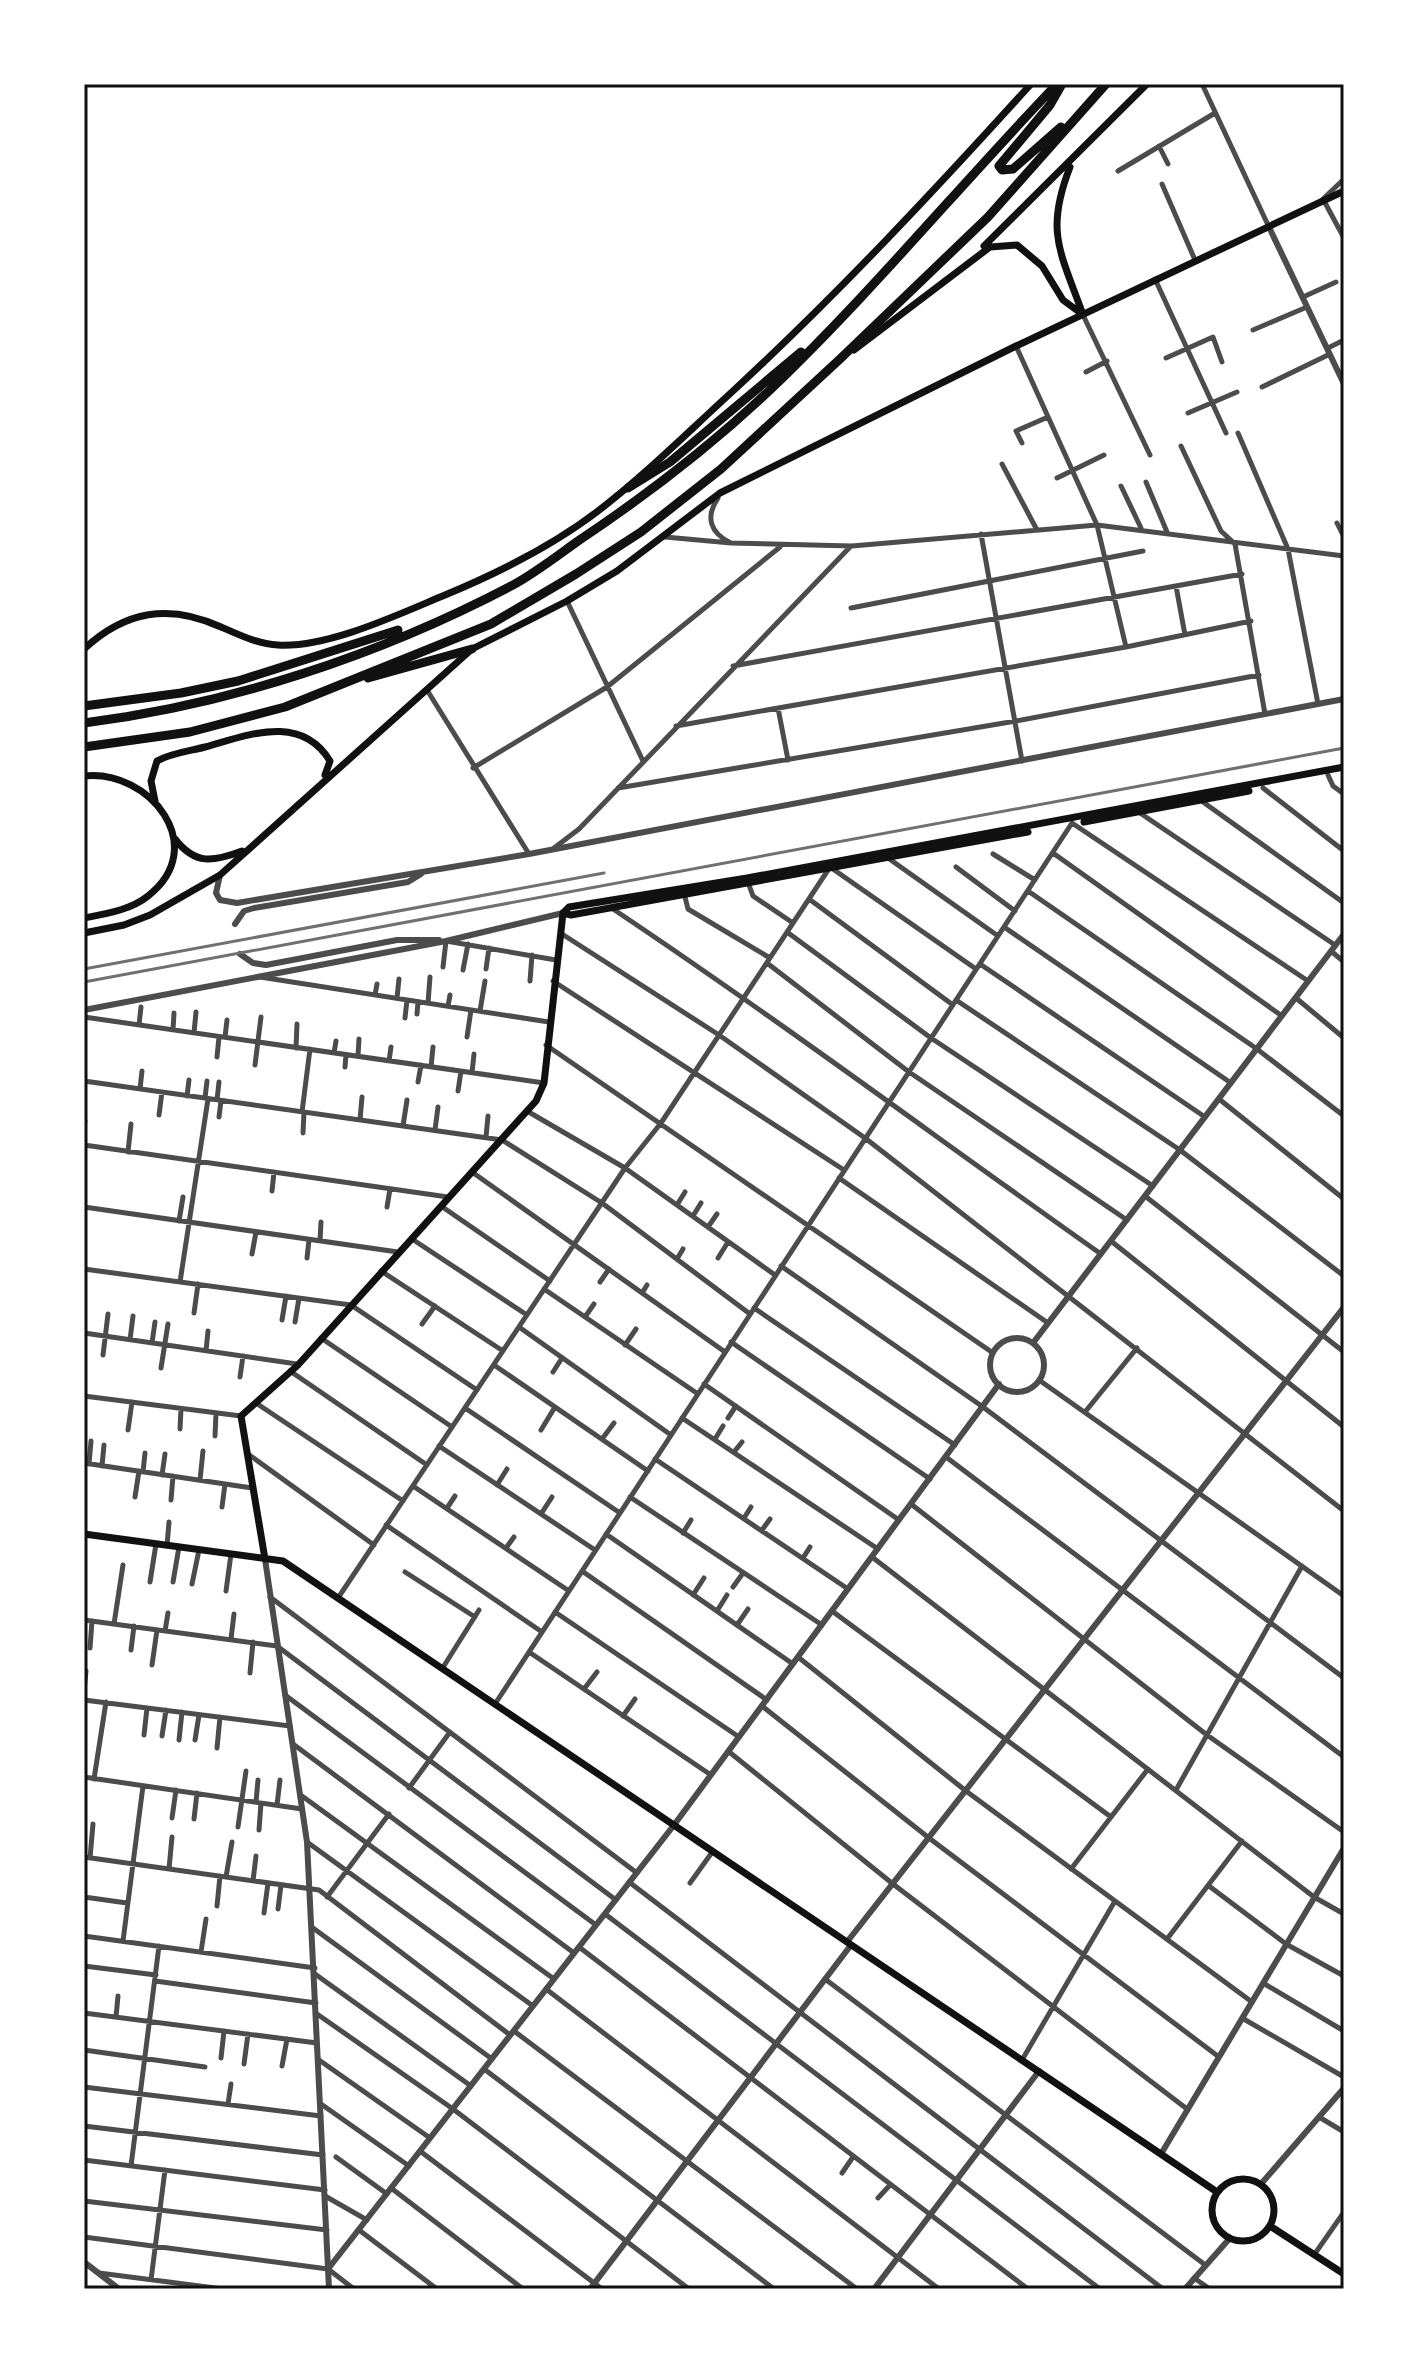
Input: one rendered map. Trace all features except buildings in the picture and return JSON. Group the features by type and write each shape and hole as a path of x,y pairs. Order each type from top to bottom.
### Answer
{"highway":[{"path":"1059,84 1050,105 999,166 1009,171 1019,165 1073,118"},
{"path":"84,723 183,707 267,686 413,630 514,584 658,486 772,388 1059,84"},
{"path":"84,747 190,732 285,707 346,684 491,624 641,532 721,469 988,217 1106,84"},
{"path":"628,488 670,462 775,371 823,336"},
{"path":"84,706 181,693 238,681 402,628 413,630"},
{"path":"346,684 472,649"}],"main road":[{"path":"84,649 119,622 155,612 194,617 245,639 276,645 312,642 381,620 518,562 595,514 628,488 851,280 1031,84"},
{"path":"840,359 879,333 971,259 1072,163 1147,84"},
{"path":"1072,163 1059,195 1056,240 1082,314"},
{"path":"84,933 124,925 150,915 220,875 472,649 567,601 665,537 720,493 1082,314 1344,191"},
{"path":"971,259 990,247 1017,245 1042,266 1063,300 1082,314"},
{"path":"247,850 208,861 184,852 155,801 151,781 153,770 162,758 277,730 310,738 321,747 330,761 323,780"},
{"path":"265,1559 241,1416 298,1365 527,1111 544,1083 553,980 563,913 571,915 1344,770"},
{"path":"84,776 96,775 122,782 155,801"},
{"path":"84,918 125,908 147,897 169,871 175,839"},
{"path":"84,1534 283,1561 1217,2192"},
{"path":"1233,2180 1252,2180 1261,2184 1272,2199 1270,2226 1257,2238 1230,2238 1212,2218 1217,2192 1233,2180"},
{"path":"1270,2226 1344,2274"}],"street":[{"path":"1203,86 1344,384"},
{"path":"1118,171 1215,113"},
{"path":"1159,146 1168,164"},
{"path":"1344,179 1323,199 1344,238"},
{"path":"1162,184 1195,260"},
{"path":"1155,279 1226,433"},
{"path":"1303,297 1336,282"},
{"path":"1253,330 1307,307"},
{"path":"1082,314 1150,455"},
{"path":"1166,358 1213,337 1222,362"},
{"path":"1262,387 1344,340"},
{"path":"1016,346 1097,525 1126,647"},
{"path":"1086,372 1107,361"},
{"path":"1188,413 1237,392"},
{"path":"1022,443 1016,431 1048,417"},
{"path":"1238,433 1288,549 1318,704"},
{"path":"1181,446 1221,531 1235,544 1265,714"},
{"path":"1057,478 1104,455"},
{"path":"1002,464 1037,530"},
{"path":"1146,482 1167,532"},
{"path":"1121,486 1141,529"},
{"path":"720,493 709,515 711,525 715,532 731,543"},
{"path":"1337,523 1344,537"},
{"path":"665,537 781,546 852,546 1097,525 1344,556"},
{"path":"981,533 1022,761"},
{"path":"473,768 607,687 781,546"},
{"path":"554,848 579,829 852,546"},
{"path":"851,608 1143,551"},
{"path":"733,666 1242,574"},
{"path":"1176,586 1185,635"},
{"path":"567,601 643,761"},
{"path":"676,726 1126,647 1251,621"},
{"path":"618,788 1016,721 1259,675"},
{"path":"427,690 529,854"},
{"path":"220,875 216,893 227,903 407,872 421,874 1344,699"},
{"path":"778,708 788,760"},
{"path":"1327,773 1333,786 1344,794"},
{"path":"1262,786 1344,851"},
{"path":"1201,799 1344,903"},
{"path":"1140,810 1333,948 1344,962"},
{"path":"495,1704 1072,821 1308,981"},
{"path":"1053,853 1282,1016"},
{"path":"993,854 1035,880"},
{"path":"887,855 998,936"},
{"path":"338,1598 625,1168 661,1123 829,865 1205,1117"},
{"path":"956,867 1015,911"},
{"path":"235,924 244,911 254,908 408,882 421,874"},
{"path":"748,881 753,896 793,923"},
{"path":"1028,891 1257,1049 1344,1116"},
{"path":"684,893 688,909 768,960 909,1072 1127,1220"},
{"path":"809,899 954,1002 1180,1150 1344,1276"},
{"path":"613,905 1101,1254"},
{"path":"84,1010 446,941 563,913"},
{"path":"1004,927 1231,1083"},
{"path":"787,932 931,1038 1153,1186"},
{"path":"562,934 719,1035 865,1138 1344,1511"},
{"path":"1033,1343 1344,934"},
{"path":"240,954 253,963 266,965 397,940 446,941 556,960"},
{"path":"443,967 446,941"},
{"path":"463,970 468,944"},
{"path":"486,969 489,948"},
{"path":"530,981 532,955"},
{"path":"259,977 549,1022"},
{"path":"428,1003 430,977"},
{"path":"397,998 399,979"},
{"path":"553,980 844,1170"},
{"path":"480,1011 485,981"},
{"path":"375,995 377,984"},
{"path":"448,1006 450,995"},
{"path":"1296,998 1344,1038"},
{"path":"405,1018 407,1000"},
{"path":"417,1014 418,1002"},
{"path":"139,1025 141,1007"},
{"path":"467,1037 471,1010"},
{"path":"194,1033 196,1012"},
{"path":"173,1030 174,1013"},
{"path":"84,1017 544,1083"},
{"path":"255,1065 261,1017"},
{"path":"217,1057 227,1020"},
{"path":"296,1048 297,1024"},
{"path":"358,1056 359,1039"},
{"path":"334,1053 336,1041"},
{"path":"546,1045 993,1353"},
{"path":"389,1061 391,1047"},
{"path":"431,1067 433,1047"},
{"path":"303,1133 310,1049"},
{"path":"472,1073 474,1054"},
{"path":"345,1067 346,1055"},
{"path":"418,1082 421,1065"},
{"path":"140,1089 142,1071"},
{"path":"458,1091 461,1071"},
{"path":"187,1096 189,1080"},
{"path":"84,1081 502,1140 602,1203 750,1314"},
{"path":"180,1282 199,1162 207,1081"},
{"path":"219,1082 219,1117"},
{"path":"159,1115 162,1092"},
{"path":"360,1120 362,1097"},
{"path":"1219,1099 1344,1199"},
{"path":"403,1126 407,1100"},
{"path":"435,1130 438,1107"},
{"path":"527,1111 625,1168 775,1275"},
{"path":"486,1137 488,1116"},
{"path":"84,1127 85,1121"},
{"path":"128,1152 131,1124"},
{"path":"84,1145 449,1197"},
{"path":"272,1191 274,1172"},
{"path":"472,1172 725,1352"},
{"path":"839,1178 1048,1323"},
{"path":"387,1207 390,1189"},
{"path":"677,1205 685,1192"},
{"path":"1145,1196 1344,1352"},
{"path":"179,1221 183,1197"},
{"path":"693,1216 701,1203"},
{"path":"441,1206 550,1281"},
{"path":"84,1207 398,1252"},
{"path":"708,1227 717,1214"},
{"path":"320,1241 321,1222"},
{"path":"252,1254 256,1232"},
{"path":"412,1239 527,1315"},
{"path":"307,1258 309,1240"},
{"path":"718,1258 728,1241"},
{"path":"1111,1241 1344,1427"},
{"path":"677,1259 683,1249"},
{"path":"781,1266 983,1407 1344,1678"},
{"path":"84,1269 351,1305 477,1390"},
{"path":"600,1282 609,1269"},
{"path":"381,1271 503,1351"},
{"path":"194,1313 198,1284"},
{"path":"642,1293 647,1285"},
{"path":"544,1289 698,1394"},
{"path":"282,1320 286,1296"},
{"path":"295,1322 299,1298"},
{"path":"585,1317 594,1304"},
{"path":"422,1324 435,1306"},
{"path":"754,1307 955,1445"},
{"path":"592,2286 825,1979 893,1884 1344,1307"},
{"path":"103,1355 108,1314"},
{"path":"130,1340 133,1316"},
{"path":"152,1343 155,1322"},
{"path":"161,1368 168,1324"},
{"path":"519,1327 671,1435"},
{"path":"625,1345 636,1329"},
{"path":"206,1351 208,1331"},
{"path":"84,1333 298,1365"},
{"path":"321,1338 452,1427"},
{"path":"1011,1339 1033,1343 1043,1356 1039,1380 1021,1391 999,1384 991,1370 993,1353 1011,1339"},
{"path":"731,1342 930,1479"},
{"path":"1085,1412 1137,1348"},
{"path":"240,1377 243,1356"},
{"path":"553,1372 562,1358"},
{"path":"494,1365 648,1471"},
{"path":"290,1371 427,1465"},
{"path":"1039,1380 1344,1596"},
{"path":"704,1384 899,1520"},
{"path":"328,2269 674,1825 999,1384"},
{"path":"84,1396 241,1416"},
{"path":"128,1430 132,1402"},
{"path":"256,1403 403,1501"},
{"path":"728,1418 736,1406"},
{"path":"541,1430 555,1407"},
{"path":"465,1408 620,1513"},
{"path":"180,1429 181,1409"},
{"path":"215,1436 216,1413"},
{"path":"682,1418 878,1549"},
{"path":"602,1439 614,1423"},
{"path":"715,1439 723,1426"},
{"path":"91,1441 86,1464 252,1488"},
{"path":"734,1452 742,1442"},
{"path":"102,1466 104,1445"},
{"path":"439,1446 595,1550"},
{"path":"200,1480 203,1451"},
{"path":"245,1451 374,1545"},
{"path":"135,1497 145,1453"},
{"path":"162,1475 165,1454"},
{"path":"946,1457 1344,1757"},
{"path":"655,1459 848,1589"},
{"path":"497,1485 507,1469"},
{"path":"171,1500 173,1476"},
{"path":"222,1507 225,1484"},
{"path":"413,1486 569,1591"},
{"path":"447,1508 455,1496"},
{"path":"541,1514 552,1497"},
{"path":"630,1497 822,1625"},
{"path":"911,1504 1207,1735 1344,1832"},
{"path":"744,1518 751,1507"},
{"path":"762,1530 770,1519"},
{"path":"683,1533 691,1520"},
{"path":"167,1546 169,1522"},
{"path":"386,1525 542,1632"},
{"path":"606,1534 793,1664"},
{"path":"506,1548 514,1537"},
{"path":"150,1582 156,1544"},
{"path":"173,1582 179,1547"},
{"path":"803,1558 810,1547"},
{"path":"192,1584 199,1550"},
{"path":"226,1591 231,1554"},
{"path":"872,1557 1314,1897 1344,1914"},
{"path":"265,1559 307,1842 329,2289"},
{"path":"114,1624 123,1565"},
{"path":"1176,1790 1302,1566"},
{"path":"582,1571 764,1703 929,1838 1219,2057"},
{"path":"405,1572 475,1617"},
{"path":"733,1587 743,1573"},
{"path":"693,1595 704,1578"},
{"path":"717,1611 727,1595"},
{"path":"270,1597 637,1873"},
{"path":"737,1625 748,1609"},
{"path":"442,1669 479,1610"},
{"path":"832,1611 1111,1817"},
{"path":"555,1612 739,1737"},
{"path":"165,1631 168,1613"},
{"path":"231,1639 234,1614"},
{"path":"84,1620 277,1646 616,1900"},
{"path":"90,1648 92,1621"},
{"path":"131,1650 134,1626"},
{"path":"152,1665 157,1630"},
{"path":"250,1673 253,1642"},
{"path":"529,1652 711,1775"},
{"path":"798,1657 966,1791 1252,2002"},
{"path":"84,1691 86,1671"},
{"path":"584,1689 597,1672"},
{"path":"285,1695 596,1925"},
{"path":"623,1716 635,1699"},
{"path":"84,1700 290,1726"},
{"path":"94,1779 106,1702"},
{"path":"144,1735 147,1708"},
{"path":"162,1736 166,1710"},
{"path":"179,1740 182,1712"},
{"path":"195,1740 199,1715"},
{"path":"217,1748 220,1717"},
{"path":"409,1788 450,1732"},
{"path":"293,1744 750,2078 1028,2289"},
{"path":"728,1751 893,1884 1187,2109"},
{"path":"1071,1869 1148,1769"},
{"path":"238,1827 246,1771"},
{"path":"84,1777 303,1809"},
{"path":"258,1780 259,1830"},
{"path":"277,1805 280,1780"},
{"path":"123,1941 143,1786"},
{"path":"172,1818 176,1790"},
{"path":"194,1819 197,1793"},
{"path":"302,1796 554,1979"},
{"path":"327,1897 389,1814"},
{"path":"93,1824 87,1857 311,1889 327,1897 689,2159 857,2289"},
{"path":"169,1869 172,1837"},
{"path":"1167,1939 1242,1841"},
{"path":"217,1906 232,1842"},
{"path":"307,1842 533,2006"},
{"path":"1161,2154 1344,1848"},
{"path":"690,1883 713,1851"},
{"path":"253,1881 256,1856"},
{"path":"629,1882 801,2010 1163,2289"},
{"path":"264,1913 268,1883"},
{"path":"278,1909 281,1885"},
{"path":"1209,1886 1286,1944 1344,1976"},
{"path":"84,1897 127,1903"},
{"path":"1022,2060 1115,1901"},
{"path":"605,1914 1100,2289"},
{"path":"201,1952 206,1919"},
{"path":"313,1928 492,2059"},
{"path":"84,1936 315,1971 471,2086"},
{"path":"131,2166 159,1946"},
{"path":"84,1966 316,2003"},
{"path":"825,1979 1204,2264"},
{"path":"1263,1983 1344,2031"},
{"path":"546,1989 939,2289"},
{"path":"116,2017 118,1996"},
{"path":"84,2013 318,2043"},
{"path":"317,2014 453,2109 689,2289"},
{"path":"1242,2018 1344,2077"},
{"path":"221,2058 224,2031"},
{"path":"244,2064 248,2034"},
{"path":"282,2066 287,2039"},
{"path":"84,2050 205,2067"},
{"path":"319,2060 430,2138"},
{"path":"484,2069 774,2289"},
{"path":"874,2289 1039,2071"},
{"path":"228,2104 231,2084"},
{"path":"84,2087 321,2116"},
{"path":"1261,2184 1344,2088"},
{"path":"321,2104 409,2166"},
{"path":"1319,2117 1344,2132"},
{"path":"84,2126 323,2155"},
{"path":"420,2151 592,2286 602,2289"},
{"path":"336,2157 389,2191 523,2289"},
{"path":"842,2173 853,2157"},
{"path":"84,2160 325,2193 367,2220"},
{"path":"151,2280 165,2170"},
{"path":"878,2198 890,2185"},
{"path":"84,2201 327,2230"},
{"path":"1314,2255 1344,2212"},
{"path":"359,2230 437,2289"},
{"path":"84,2237 328,2269 354,2289"},
{"path":"1185,2289 1230,2238"},
{"path":"84,2262 119,2289"},
{"path":"99,2273 223,2289"},
{"path":"1194,2278 1210,2289"}],"railway":[{"path":"84,982 1344,748"},
{"path":"84,969 604,873"}]}
